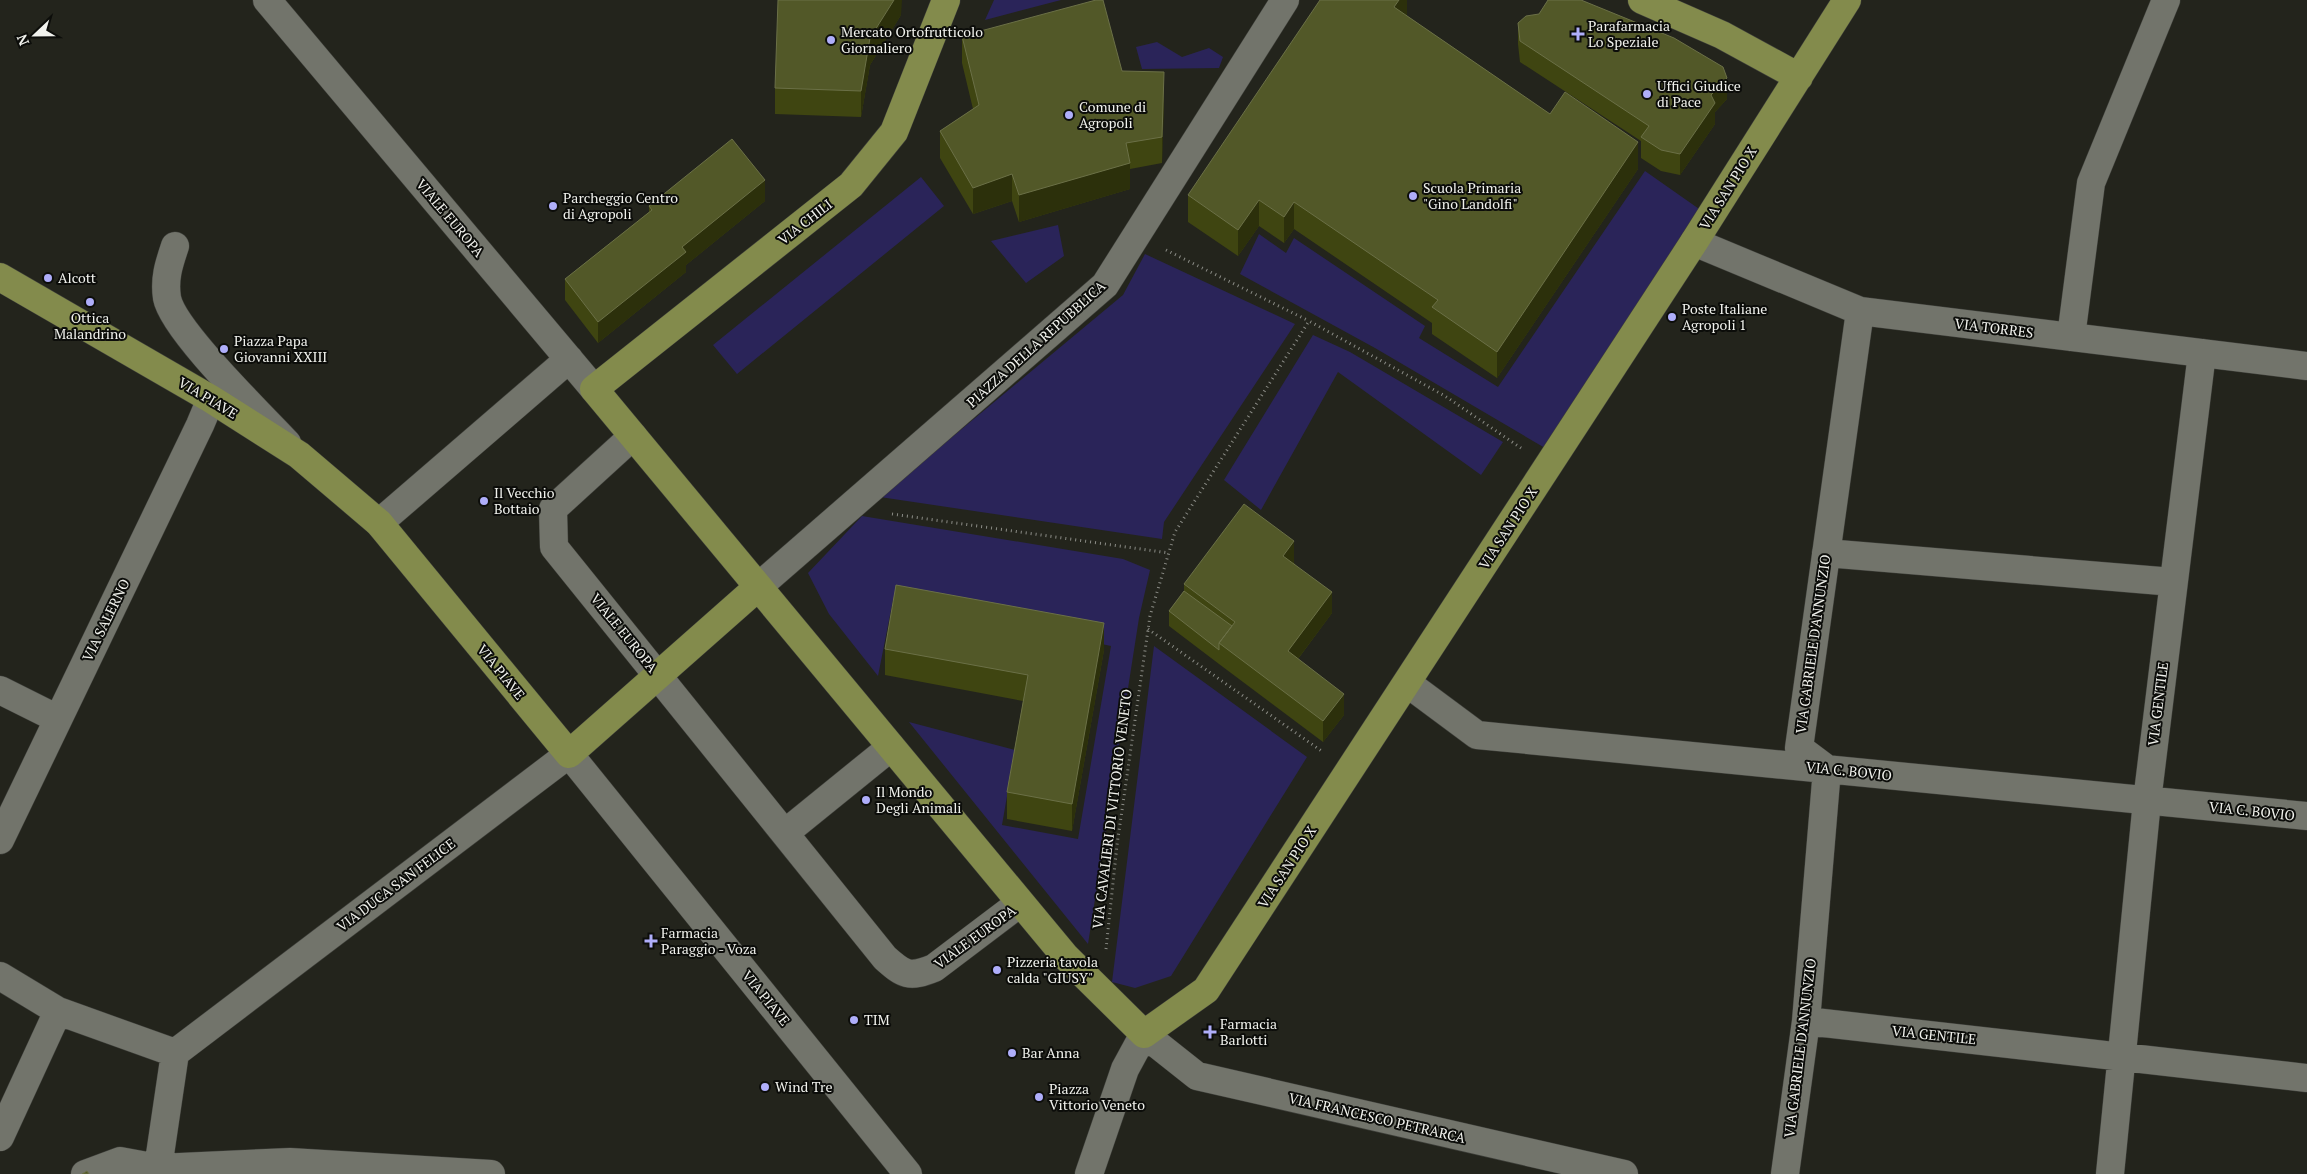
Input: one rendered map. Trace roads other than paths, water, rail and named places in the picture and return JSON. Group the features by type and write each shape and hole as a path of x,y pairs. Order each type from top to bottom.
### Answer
{"main road":[{"name":"VIA CHILI","path":"594,389 851,185 894,132 946,0"},
{"path":"1642,0 1722,35 1799,77"},
{"name":"VIA SAN PIO X","path":"1144,1034 1206,990 1694,242 1848,0"},
{"name":"VIA PIAVE","path":"0,277 210,399 298,455 379,522 569,754"},
{"name":"VIALE EUROPA","path":"594,389 1064,956 1144,1034"},
{"name":"VIA DUCA SAN FELICE","path":"569,754 758,587"}],"street":[{"name":"VIALE EUROPA","path":"267,0 594,389"},
{"name":"PIAZZA DELLA REPUBBLICA","path":"758,587 1105,285 1285,0"},
{"path":"2071,337 2091,184 2166,0"},
{"name":"VIA TORRES","path":"1694,242 1860,311 2307,366"},
{"path":"176,246 165,277 167,300 182,330 298,455"},
{"name":"VIA GABRIELE D'ANNUNZIO","path":"1785,1174 1806,1021 1827,769 1799,748 1860,311"},
{"name":"VIA GENTILE","path":"2110,1174 2147,800 2202,353"},
{"path":"379,522 569,359"},
{"name":"VIA SALERNO","path":"0,840 200,425 210,399"},
{"name":"VIALE EUROPA","path":"633,436 553,509 554,547 885,958 900,972 920,973 934,968 1020,903"},
{"path":"1826,553 2174,582"},
{"name":"VIA C. BOVIO","path":"1407,683 1477,735 2307,816"},
{"path":"0,690 58,719"},
{"path":"785,833 891,747"},
{"name":"VIA DUCA SAN FELICE","path":"175,1053 569,754"},
{"name":"VIA PIAVE","path":"569,754 908,1174"},
{"path":"0,976 58,1011 175,1053 160,1171"},
{"path":"0,1137 58,1011"},
{"name":"VIA GENTILE","path":"1806,1021 2307,1078"},
{"path":"1089,1174 1125,1069 1144,1034"},
{"name":"VIA FRANCESCO PETRARCA","path":"1144,1034 1197,1076 1539,1164 1624,1174"},
{"path":"85,1174 120,1161 160,1171 290,1162 491,1174"}],"place":[{"name":"Parafarmacia Lo Speziale","path":"1578,34"},
{"name":"Mercato Ortofrutticolo Giornaliero","path":"831,40"},
{"name":"Uffici Giudice di Pace","path":"1647,94"},
{"name":"Comune di Agropoli","path":"1069,115"},
{"name":"Scuola Primaria \"Gino Landolfi\"","path":"1413,196"},
{"name":"Parcheggio Centro di Agropoli","path":"553,206"},
{"name":"Alcott","path":"48,278"},
{"name":"Ottica Malandrino","path":"90,302"},
{"name":"Poste Italiane Agropoli 1","path":"1672,317"},
{"name":"Piazza Papa Giovanni XXIII","path":"224,349"},
{"name":"Il Vecchio Bottaio","path":"484,501"},
{"name":"Il Mondo Degli Animali","path":"866,800"},
{"name":"Farmacia Paraggio - Voza","path":"651,941"},
{"name":"Pizzeria tavola calda \"GIUSY\"","path":"997,970"},
{"name":"TIM","path":"854,1020"},
{"name":"Farmacia Barlotti","path":"1210,1032"},
{"name":"Bar Anna","path":"1012,1053"},
{"name":"Wind Tre","path":"765,1087"},
{"name":"Piazza Vittorio Veneto","path":"1039,1097"}]}
